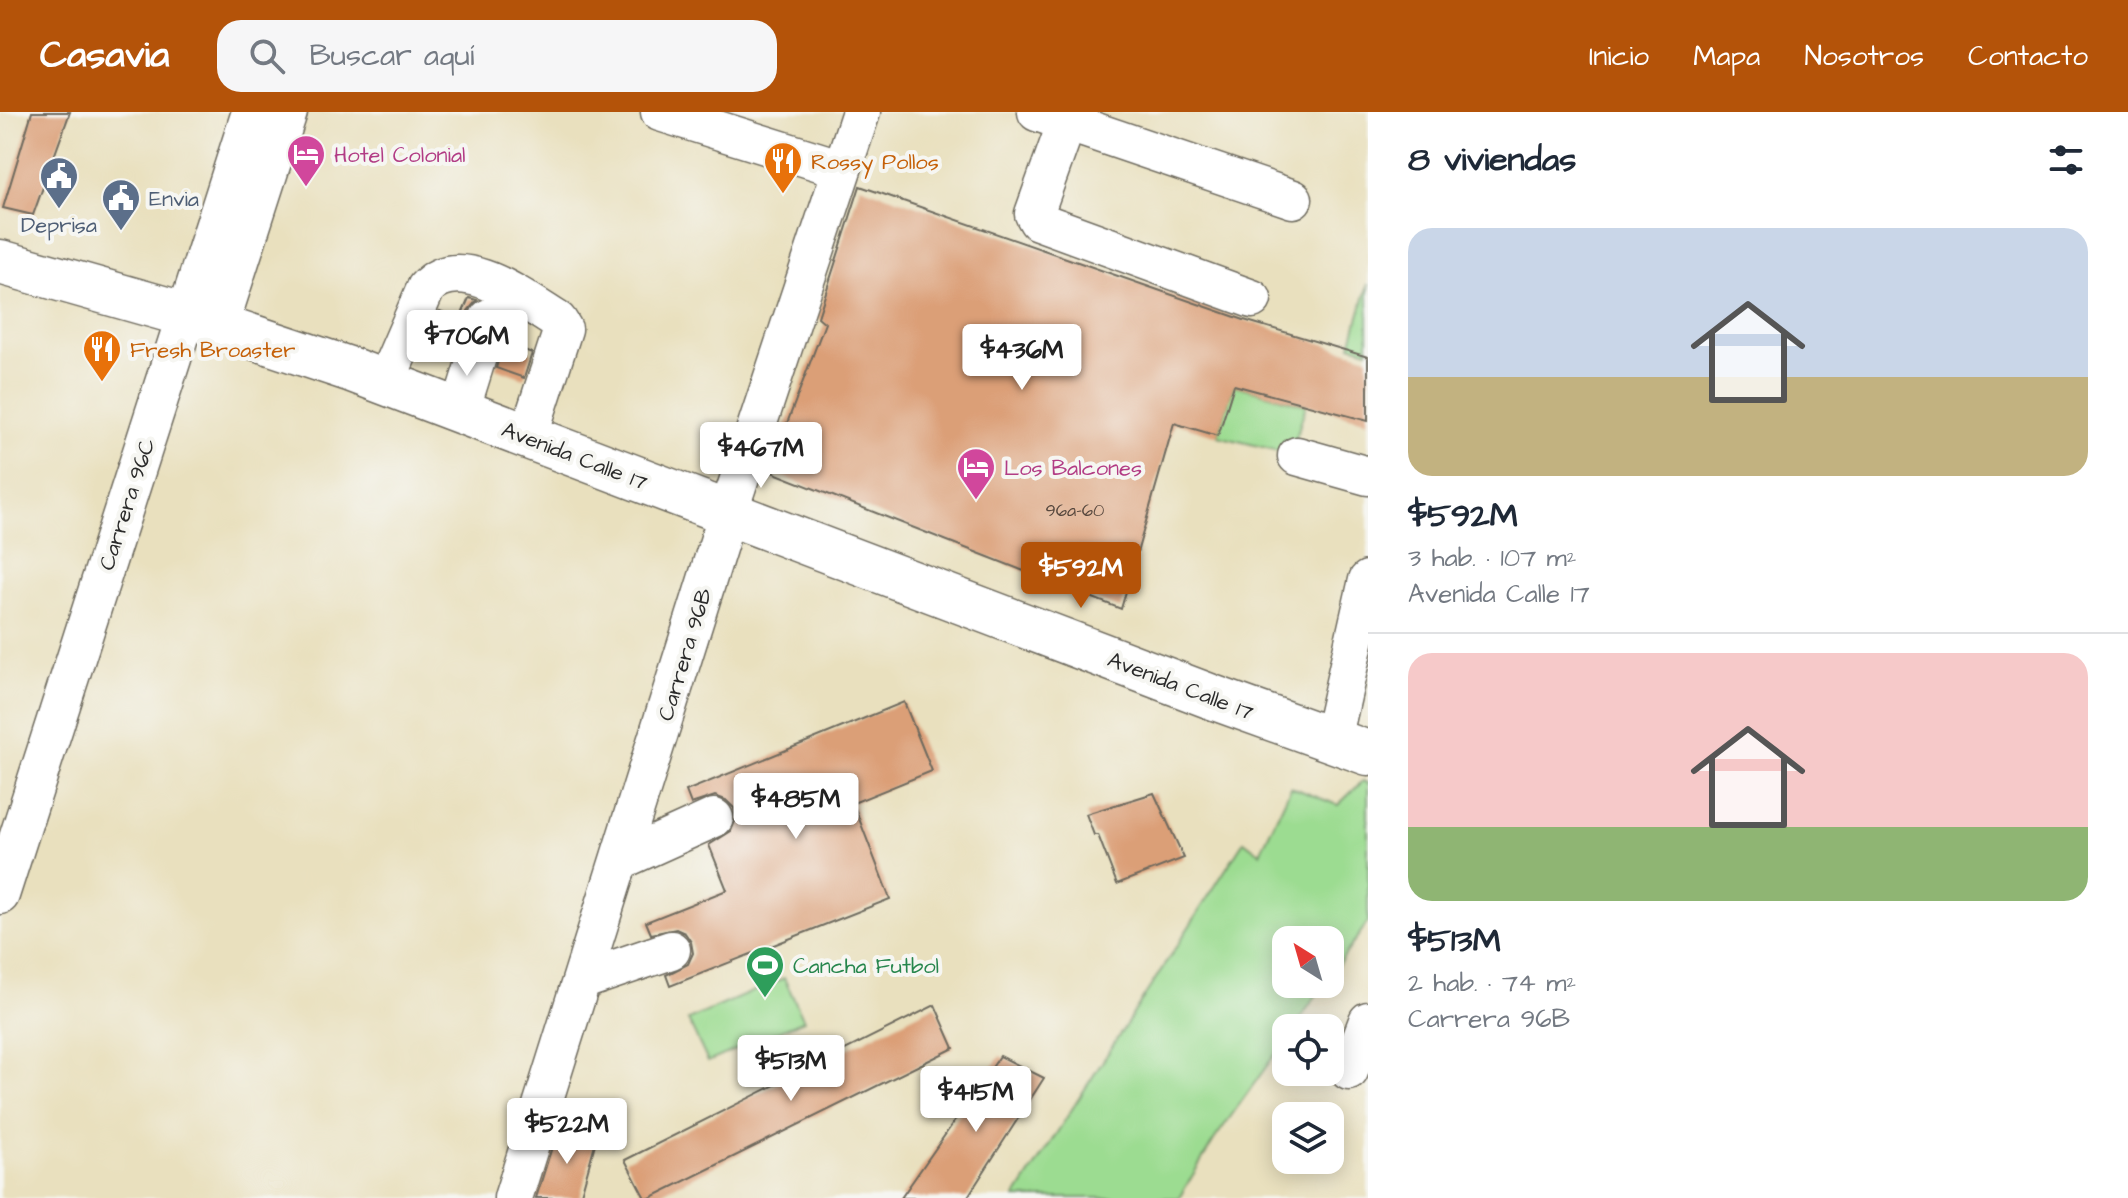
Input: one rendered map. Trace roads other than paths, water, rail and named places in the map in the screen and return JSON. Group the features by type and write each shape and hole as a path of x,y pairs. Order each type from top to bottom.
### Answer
{"main road":[{"name":"Avenida Calle 17","path":"0,262 203,321 385,383 1212,697 1350,746"}],"street":[{"name":"Carrera 96C","path":"203,321 251,112"},
{"name":"Carrera 96C","path":"0,895 203,321 288,112"},
{"path":"660,112 842,169"},
{"name":"Carrera 96B","path":"513,1198 728,513 861,112"},
{"path":"1252,299 1038,221 1034,214 1052,117 1293,199"},
{"path":"385,383 426,288 445,274 463,274 496,299 558,321 563,329 528,437"},
{"path":"460,411 496,299"},
{"path":"1297,456 1368,476"},
{"path":"1350,746 1368,580"},
{"path":"621,860 714,818"},
{"path":"583,980 671,950"},
{"path":"1349,1071 1368,1021"}],"place":[{"name":"Hotel Colonial","path":"306,188"},
{"name":"Rossy Pollos","path":"783,195"},
{"name":"Deprisa","path":"59,210"},
{"name":"Envia","path":"121,232"},
{"name":"Fresh Broaster","path":"102,383"},
{"name":"Los Balcones","path":"976,501"},
{"name":"Cancha Futbol","path":"765,999"}]}
